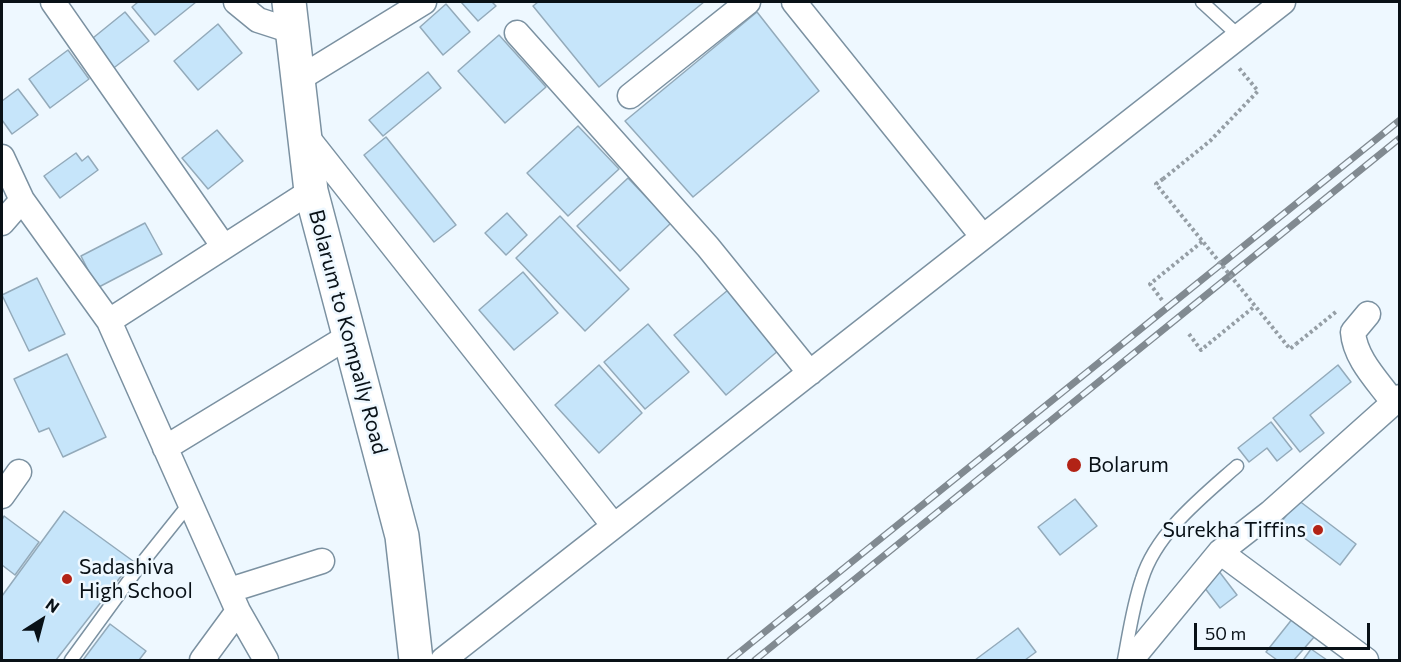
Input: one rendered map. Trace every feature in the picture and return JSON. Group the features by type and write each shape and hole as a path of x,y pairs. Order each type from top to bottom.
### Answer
{"main road":[{"name":"Bolarum to Kompally Road","path":"290,16 297,80 307,136 311,191 402,536 416,660"}],"street":[{"path":"53,2 224,247"},
{"path":"236,2 258,20 290,16"},
{"path":"297,80 424,2"},
{"path":"630,96 748,2"},
{"path":"794,2 983,237"},
{"path":"443,660 1282,2"},
{"path":"517,33 708,248 810,373"},
{"path":"307,136 614,526"},
{"path":"2,157 22,201 109,321 234,600 266,660"},
{"path":"109,321 311,191"},
{"path":"2,223 22,201"},
{"path":"1131,660 1220,552 1270,513 1396,400 1358,354 1354,343 1353,332 1368,314"},
{"path":"165,448 349,336"},
{"path":"2,496 19,472"},
{"path":"1220,552 1366,660"},
{"path":"202,660 234,600 322,561"}],"lane":[{"path":"1202,2 1231,42"},
{"path":"1124,660 1142,578 1157,549 1205,494 1237,466"},
{"path":"71,660 138,568 190,503"}],"path":[{"path":"1231,42 1258,91 1210,141 1156,184 1290,349 1341,308"},
{"path":"1162,300 1150,284 1203,241"},
{"path":"1189,334 1201,350 1255,306"}],"building":[{"path":"138,2 196,2 155,35 132,7"},
{"path":"461,2 492,2 496,6 478,21"},
{"path":"538,2 704,2 599,87 533,6"},
{"path":"446,4 470,32 443,55 420,27"},
{"path":"125,12 149,41 111,70 88,42"},
{"path":"757,12 819,91 693,197 625,121"},
{"path":"218,24 242,53 198,90 174,61"},
{"path":"499,35 546,87 505,123 458,71"},
{"path":"68,50 89,79 50,108 29,79"},
{"path":"428,72 441,88 383,136 369,120"},
{"path":"18,89 38,115 12,134 2,120 2,101"},
{"path":"578,126 619,169 568,216 527,173"},
{"path":"217,130 243,161 208,189 182,158"},
{"path":"386,137 456,225 434,242 364,155"},
{"path":"76,153 82,161 88,156 98,170 60,198 44,176"},
{"path":"628,178 671,223 620,271 577,226"},
{"path":"507,213 527,235 506,255 485,233"},
{"path":"560,216 629,289 585,331 516,258"},
{"path":"145,223 162,254 97,288 81,256"},
{"path":"523,272 558,313 514,350 479,310"},
{"path":"37,278 65,334 29,351 2,295"},
{"path":"728,290 779,350 726,395 674,335"},
{"path":"648,324 689,372 645,409 604,362"},
{"path":"67,354 106,437 63,457 49,428 39,432 14,379"},
{"path":"599,365 642,413 599,453 555,405"},
{"path":"1338,365 1351,382 1310,415 1324,433 1300,452 1273,418"},
{"path":"1271,422 1292,449 1277,461 1267,448 1249,462 1238,448"},
{"path":"1075,499 1097,526 1060,555 1038,527"},
{"path":"1298,500 1356,544 1340,565 1282,521"},
{"name":"Sadashiva High School","path":"64,511 133,561 56,660 2,660 2,596"},
{"path":"4,516 39,542 15,575 2,565 2,520"},
{"path":"1218,570 1237,595 1220,608 1201,583"},
{"path":"1293,618 1315,636 1294,660 1277,660 1266,652"},
{"path":"110,624 146,651 139,660 83,660"},
{"path":"1018,628 1036,652 1025,660 975,660"},
{"path":"1311,649 1327,660 1303,660"}],"railway":[{"path":"730,660 1400,120"},
{"path":"755,660 1400,138"}],"place":[{"name":"Bolarum","path":"1074,465"},
{"name":"Surekha Tiffins","path":"1318,530"},
{"name":"Sadashiva High School","path":"67,579"}]}
